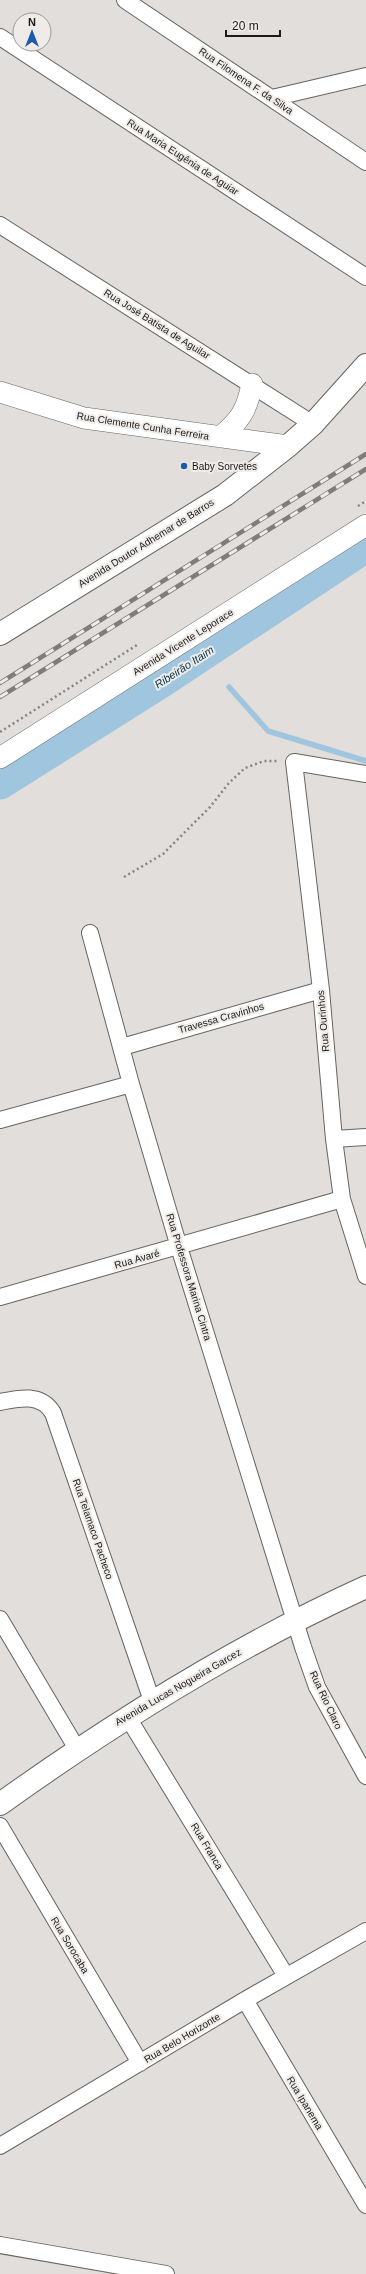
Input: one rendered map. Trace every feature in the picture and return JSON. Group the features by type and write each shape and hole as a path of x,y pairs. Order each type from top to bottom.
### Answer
{"main road":[{"name":"Avenida Doutor Adhemar de Barros","path":"0,634 225,495 288,446 313,424 366,365"},
{"name":"Avenida Lucas Nogueira Garcez","path":"0,1804 77,1749 152,1701 294,1620 366,1587"}],"street":[{"name":"Rua Filomena F. da Silva","path":"126,0 366,162"},
{"name":"Rua Maria Eugênia de Aguiar","path":"0,37 366,277"},
{"path":"272,98 366,76"},
{"name":"Rua José Batista de Aguilar","path":"0,225 313,424"},
{"path":"220,437 237,424 245,410 252,384"},
{"name":"Rua Clemente Cunha Ferreira","path":"0,392 84,418 288,446"},
{"name":"Avenida Vicente Leporace","path":"0,758 366,526"},
{"path":"294,762 366,774"},
{"name":"Rua Ourinhos","path":"294,762 321,990 334,1139 342,1199 366,1276"},
{"name":"Rua Professora Marina Cintra","path":"90,933 131,1084 179,1247 294,1620"},
{"name":"Travessa Cravinhos","path":"122,1047 321,990"},
{"path":"0,1120 131,1084"},
{"path":"334,1139 366,1137"},
{"name":"Rua Avaré","path":"0,1297 179,1247 342,1199"},
{"name":"Rua Telamaco Pacheco","path":"0,1402 29,1398 44,1403 53,1413 152,1701"},
{"path":"0,1619 77,1749"},
{"name":"Rua Rio Claro","path":"294,1620 317,1687 366,1776"},
{"name":"Rua Franca","path":"127,1716 286,1976"},
{"name":"Rua Sorocaba","path":"0,1826 140,2063"},
{"name":"Rua Belo Horizonte","path":"0,2146 245,2000 366,1931"},
{"name":"Rua Ipanema","path":"245,2000 366,2205"},
{"path":"0,2244 157,2273"}],"path":[{"path":"124,877 163,854 210,807 229,782 245,768 264,761 294,762"}],"waterway":[{"name":"Ribeirão Itaim","path":"0,783 162,681 366,546"},
{"path":"229,687 268,731 366,761"}],"railway":[{"path":"0,683 366,454"},
{"path":"0,697 366,469"}],"place":[{"name":"Baby Sorvetes","path":"184,466"}]}
